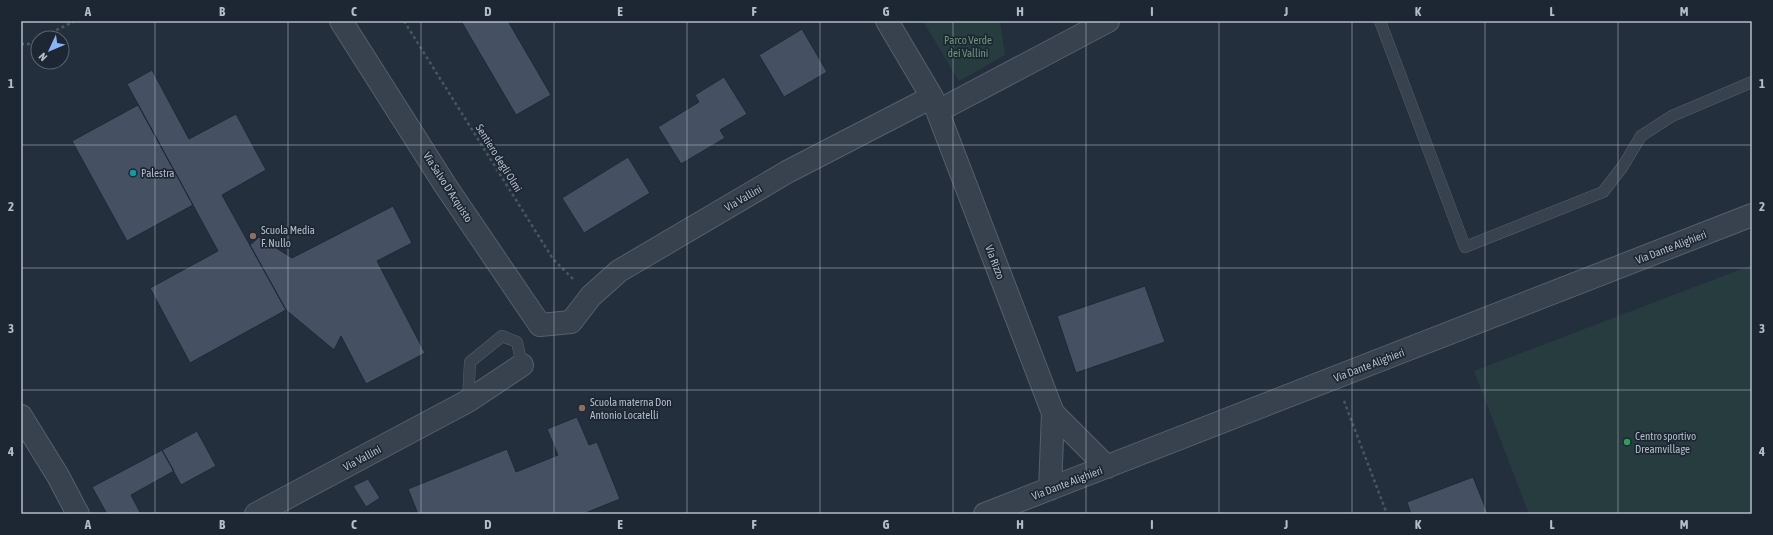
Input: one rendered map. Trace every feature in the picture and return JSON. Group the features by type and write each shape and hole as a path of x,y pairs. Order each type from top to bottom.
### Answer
{"street":[{"name":"Via Salvo D'Acquisto","path":"341,21 445,185 540,325 571,322"},
{"name":"Via Rizzo","path":"887,21 935,104 1053,413 1050,489"},
{"path":"935,104 1108,21"},
{"name":"Via Vallini","path":"571,322 591,296 620,271 781,176 935,104"},
{"name":"Via Dante Alighieri","path":"985,514 1752,215"},
{"name":"Via Vallini","path":"256,514 468,401 522,365"},
{"name":"Via Rizzo","path":"1053,413 1107,467"},
{"path":"21,416 58,476 78,514"}],"lane":[{"path":"1380,21 1465,247 1603,192 1623,166 1641,136 1672,116 1752,82"},
{"name":"Via Vallini","path":"468,401 470,362 502,336 517,342 522,365"}],"path":[{"path":"57,30 75,21"},
{"name":"Sentiero degli Olmi","path":"404,21 553,259 591,296"},
{"path":"1332,379 1338,386 1387,514"}],"green space":[{"name":"Parco Verde dei Vallini","path":"923,21 1000,21 1005,55 959,81"},
{"name":"Centro sportivo Dreamvillage","path":"1752,265 1752,514 1529,514 1474,371"}],"building":[{"path":"461,21 508,21 551,95 516,115"},
{"path":"802,29 827,72 784,97 759,55"},
{"path":"152,70 189,139 236,114 266,170 222,195 286,310 190,363 150,288 218,251 127,84"},
{"path":"724,77 747,114 720,130 725,138 681,164 658,127 699,102 695,95"},
{"name":"Palestra","path":"138,105 193,205 127,241 72,141"},
{"path":"628,157 650,193 584,233 562,198"},
{"path":"393,206 412,243 377,261 425,353 366,384 341,336 334,350 286,310 250,245 259,237 292,258"},
{"path":"1145,286 1165,342 1076,373 1057,316"},
{"path":"577,417 589,445 597,442 620,499 583,514 418,514 408,489 507,449 516,472 558,455 547,429"},
{"path":"197,431 216,466 181,485 162,450"},
{"path":"162,450 174,471 131,495 141,514 107,514 92,487"},
{"path":"1473,477 1488,514 1411,514 1407,502"},
{"path":"368,479 380,498 366,507 353,486"}],"place":[{"name":"Palestra","path":"133,173"},
{"name":"Scuola Media F. Nullo","path":"253,236"},
{"name":"Scuola materna Don Antonio Locatelli","path":"582,408"},
{"name":"Centro sportivo Dreamvillage","path":"1627,442"}]}
